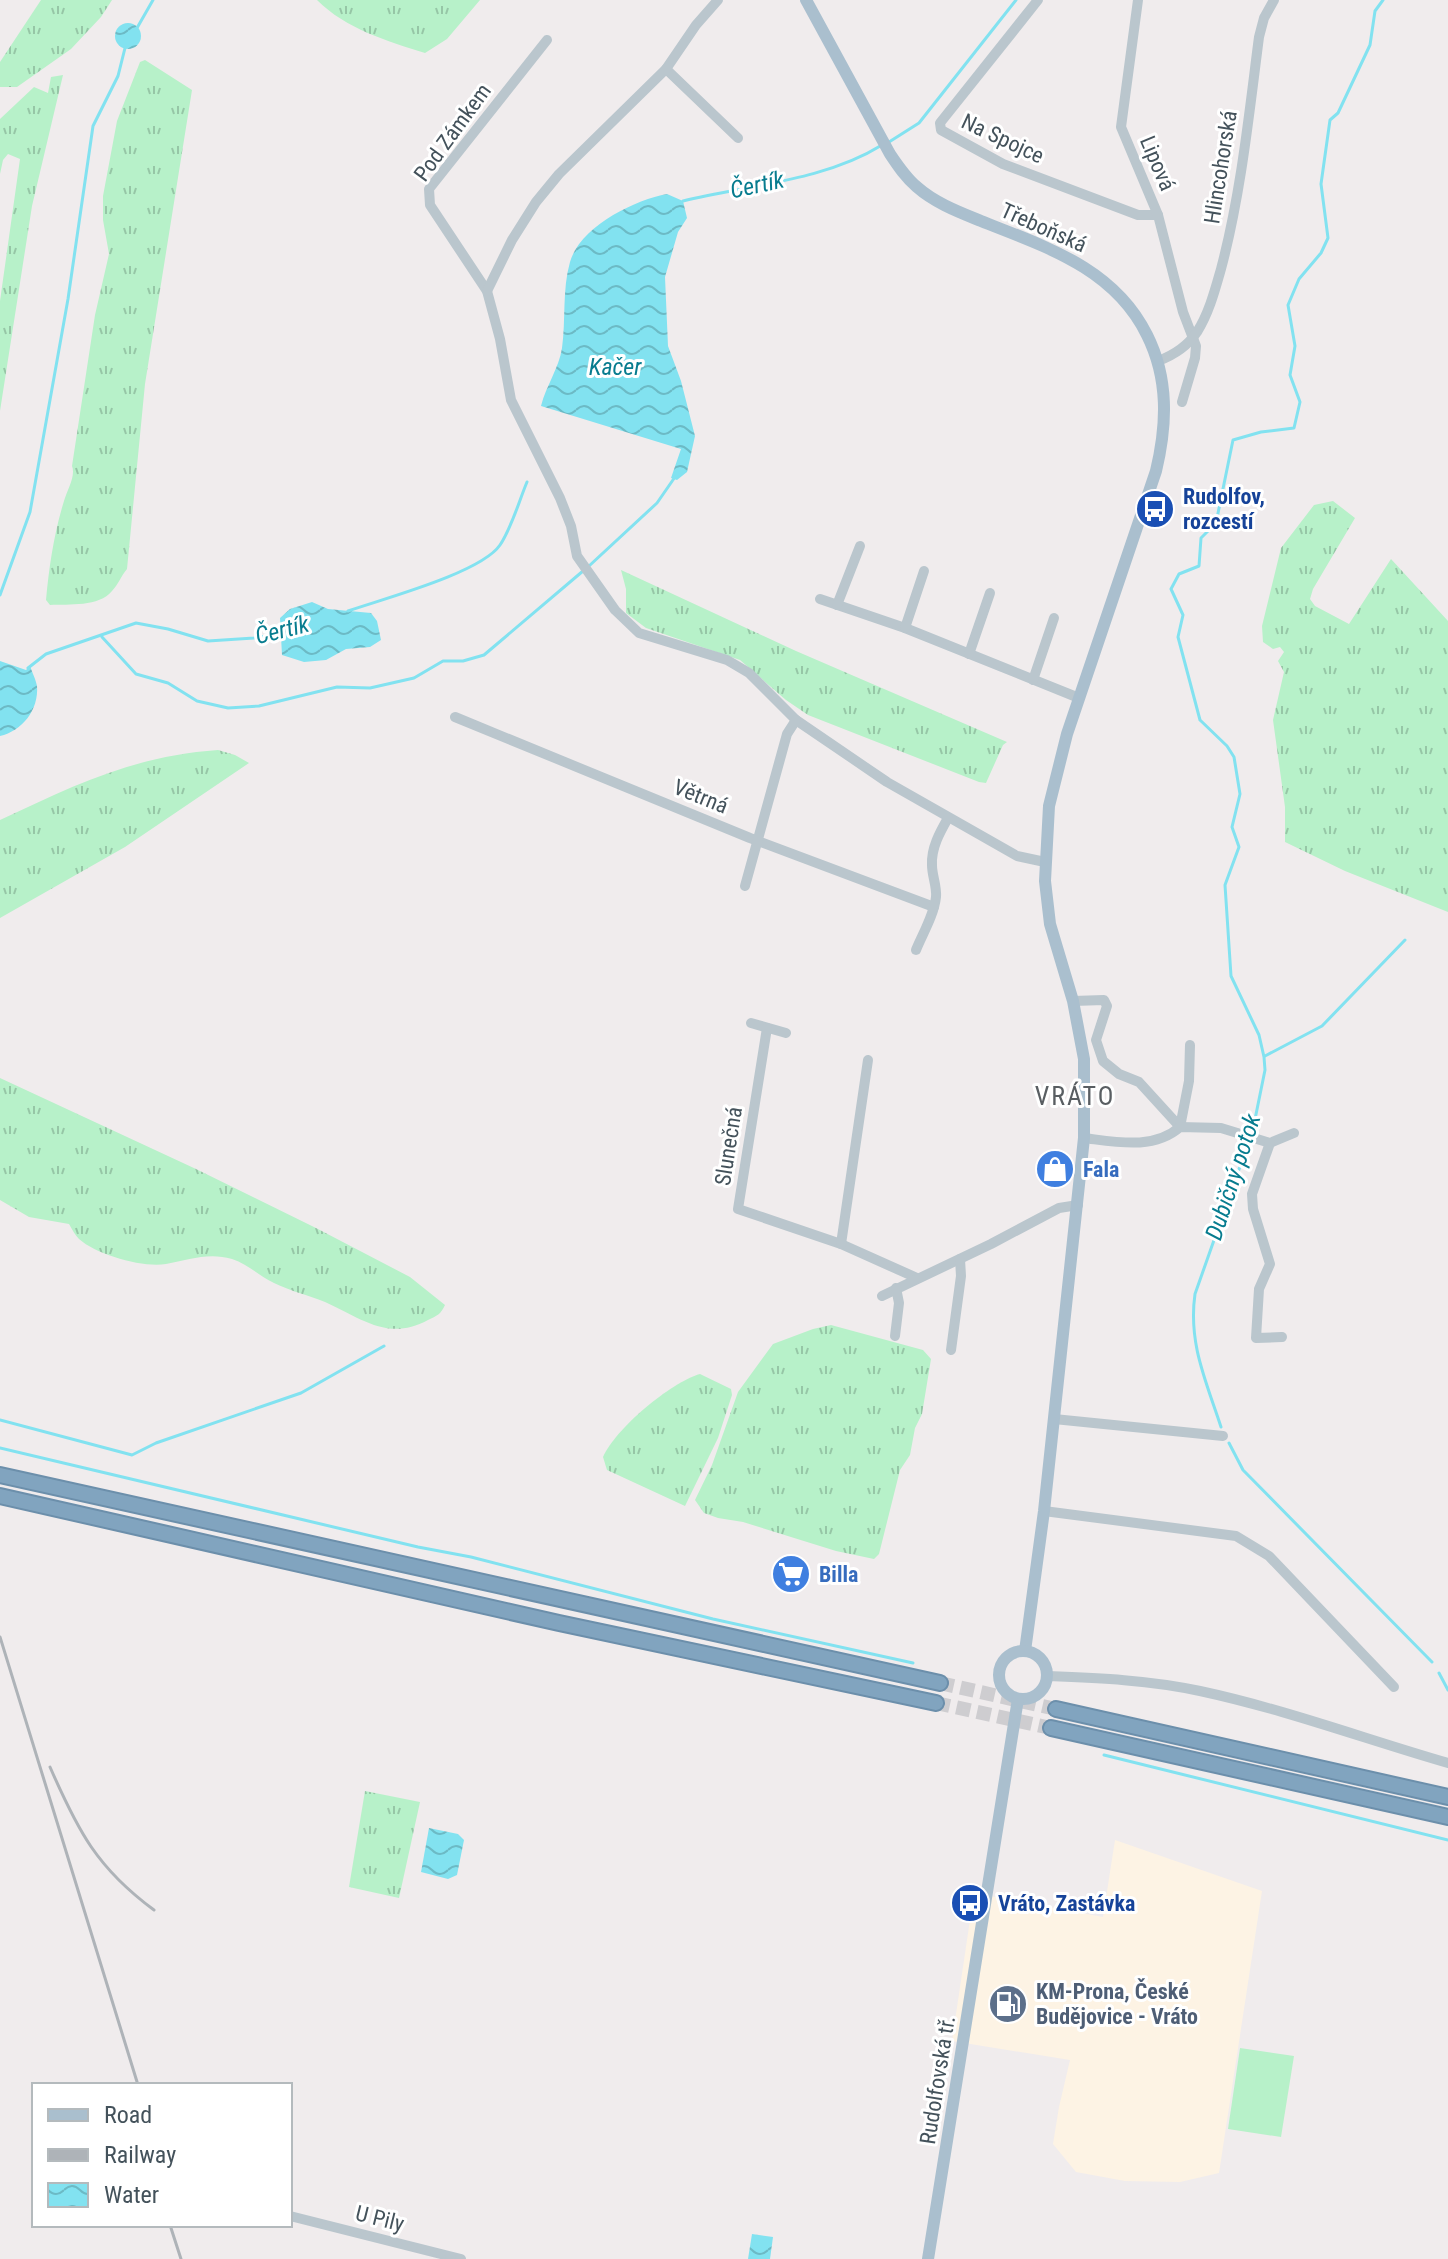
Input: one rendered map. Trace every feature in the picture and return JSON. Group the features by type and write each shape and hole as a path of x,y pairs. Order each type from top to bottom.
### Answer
{"highway":[{"path":"0,1475 940,1683"},
{"path":"0,1496 559,1623 936,1703"},
{"path":"1056,1709 1448,1797"},
{"path":"1051,1728 1448,1817"}],"main road":[{"name":"Třeboňská","path":"806,0 890,154 917,187 934,199 1069,257 1094,272 1116,291 1136,315 1158,361 1165,413 1156,471 1054,778 1045,862 1050,924 1073,1001 1084,1059 1084,1138 1044,1511 1025,1651"},
{"path":"1025,1651 1043,1662 1047,1676 1041,1691 1034,1696 1018,1699 1004,1691 999,1676 1004,1660 1025,1651"},
{"name":"Rudolfovská tř.","path":"928,2259 1018,1699"}],"street":[{"path":"487,291 512,240 536,202 559,174 666,69 696,25 718,0"},
{"name":"Na Spojce","path":"1038,0 940,123 941,130 1003,164 1138,215 1158,215"},
{"name":"Lipová","path":"1138,0 1121,127 1158,215 1183,312 1193,336"},
{"name":"Hlincohorská","path":"1158,361 1180,350 1193,336 1212,300 1226,249 1239,179 1259,37 1264,18 1274,0"},
{"name":"Pod Zámkem","path":"547,40 429,189 430,205 487,291 493,306 511,400 560,498 581,565 615,610 639,633 727,660 749,673 796,720 887,782 1017,856 1045,862"},
{"path":"666,69 738,138"},
{"name":"Hlincohorská","path":"1182,402 1195,358 1193,336"},
{"path":"837,605 860,546"},
{"path":"905,628 924,571"},
{"path":"969,654 990,593"},
{"path":"820,599 905,628 1079,698"},
{"path":"1033,680 1054,618"},
{"name":"Větrná","path":"455,717 757,840 934,907"},
{"path":"745,886 787,734 796,720"},
{"path":"916,950 934,907 936,893 932,865 939,834 948,818"},
{"path":"1073,1001 1104,1000 1107,1006 1096,1040 1103,1061 1119,1074 1139,1082 1180,1127 1221,1128 1270,1143 1294,1133"},
{"path":"751,1023 786,1033"},
{"name":"Slunečná","path":"767,1028 738,1209 841,1244 917,1278"},
{"path":"1084,1138 1153,1142 1169,1136 1180,1127 1189,1081 1190,1045"},
{"path":"841,1244 868,1060"},
{"path":"1270,1143 1252,1194 1253,1209 1270,1264 1259,1289 1256,1338 1282,1337"},
{"path":"882,1296 897,1292 917,1278 1059,1208 1078,1205"},
{"path":"951,1350 961,1276 960,1259"},
{"path":"895,1336 897,1292"},
{"path":"1054,1419 1223,1436"},
{"path":"1044,1511 1236,1536 1269,1556 1394,1687"},
{"path":"1047,1676 1147,1682 1200,1690 1448,1763"},
{"name":"U Pily","path":"292,2217 461,2259"}],"shaded area":[{"path":"1115,1840 1262,1891 1219,2173 1180,2182 1125,2181 1076,2172 1053,2144 1070,2060 952,2041 974,1893 1103,1917"}],"green space":[{"path":"41,0 112,0 101,17 71,49 17,87 0,87 0,62"},
{"path":"317,0 480,0 447,39 425,53 354,26"},
{"path":"145,60 192,90 145,384 127,569 112,591 100,600 50,605 46,600 52,550 72,479 95,315 109,254 103,220 103,196 117,121 140,62"},
{"path":"63,75 32,206 0,411 0,301 20,159 8,154 3,160 0,174 0,119 34,87 48,93 51,77"},
{"path":"1333,501 1355,518 1313,589 1310,599 1315,606 1349,624 1391,559 1448,621 1448,912 1345,871 1285,842 1285,807 1273,720 1284,672 1278,661 1284,652 1280,647 1273,649 1263,642 1262,626 1281,548 1314,505"},
{"path":"621,570 796,651 1007,742 986,783 808,715 740,660 646,628 626,613 626,589"},
{"path":"218,750 249,763 125,847 0,918 0,820 105,774 187,753"},
{"path":"0,1078 316,1228 410,1277 445,1305 436,1316 414,1326 387,1328 280,1286 232,1259 207,1256 156,1265 133,1262 87,1245 69,1224 29,1217 0,1200"},
{"path":"831,1325 923,1350 931,1359 922,1414 915,1428 910,1455 900,1470 879,1554 874,1559 836,1551 743,1522 718,1518 704,1513 695,1500 712,1465 738,1392 773,1344"},
{"path":"700,1374 731,1389 732,1395 718,1438 685,1506 607,1470 603,1457 619,1433 660,1396"},
{"path":"365,1791 420,1802 399,1898 349,1887"},
{"path":"1240,2048 1294,2056 1281,2137 1228,2129"}],"water":[{"path":"128,23 137,27 141,36 137,45 128,49 119,45 115,36 119,27"},
{"name":"Kačer","path":"667,194 683,201 687,218 678,232 665,277 668,346 695,436 687,472 677,480 671,478 681,449 541,406 560,355 566,283 576,249 585,237 610,217 639,202"},
{"path":"312,602 328,609 371,613 377,621 381,640 370,647 346,649 326,660 304,662 282,655 280,618 290,609"},
{"path":"0,661 26,670 30,666 37,695 28,718 0,736"},
{"path":"429,1828 458,1834 464,1840 457,1875 448,1879 421,1872"},
{"path":"752,2234 773,2237 770,2259 748,2259"}],"waterway":[{"path":"137,28 153,0"},
{"name":"Čertík","path":"889,142 919,123 1016,0"},
{"name":"Dubičný potok","path":"1252,1134 1265,1070 1264,1057 1259,1035 1231,976 1225,885 1239,847 1232,827 1240,794 1234,757 1200,720 1178,637 1183,615 1171,589 1179,574 1199,566 1201,538 1216,523 1233,440 1261,432 1294,428 1300,402 1290,375 1295,346 1288,305 1299,279 1321,253 1328,238 1321,184 1330,120 1338,113 1370,45 1375,11 1383,0"},
{"path":"0,595 30,512 68,299 93,126 118,76 125,48"},
{"name":"Čertík","path":"683,201 836,167 882,145"},
{"path":"589,566 657,503 675,477"},
{"name":"Čertík","path":"348,611 453,575 489,555 504,538 527,482"},
{"path":"102,637 136,674 168,683 197,701 228,708 259,706 337,687 370,688 414,678 443,661 463,661 484,655 583,571"},
{"name":"Čertík","path":"28,668 46,654 136,623 208,641 284,633"},
{"path":"1265,1056 1322,1026 1405,940"},
{"name":"Dubičný potok","path":"1221,1427 1204,1378 1196,1345 1193,1312 1195,1294 1249,1141"},
{"path":"0,1420 132,1455 156,1443 301,1393 384,1346"},
{"name":"Dubičný potok","path":"1229,1443 1243,1470 1432,1662"},
{"path":"0,1448 471,1557 713,1619 913,1663"},
{"name":"Dubičný potok","path":"1439,1673 1448,1690"},
{"path":"1104,1755 1448,1840"}],"tunnel":[{"path":"940,1683 1056,1709"},
{"path":"936,1703 1051,1728"}],"railway":[{"path":"0,1637 137,2083"},
{"path":"50,1767 91,1847 118,1879 154,1910"},
{"path":"171,2227 181,2259"}],"place":[{"name":"Rudolfov, rozcestí","path":"1155,509"},
{"name":"Fala","path":"1055,1169"},
{"name":"Billa","path":"791,1574"},
{"name":"Vráto, Zastávka","path":"970,1903"},
{"name":"KM-Prona, České Budějovice - Vráto","path":"1008,2004"}],"district":[{"name":"VRÁTO","path":"1075,1096"}]}
